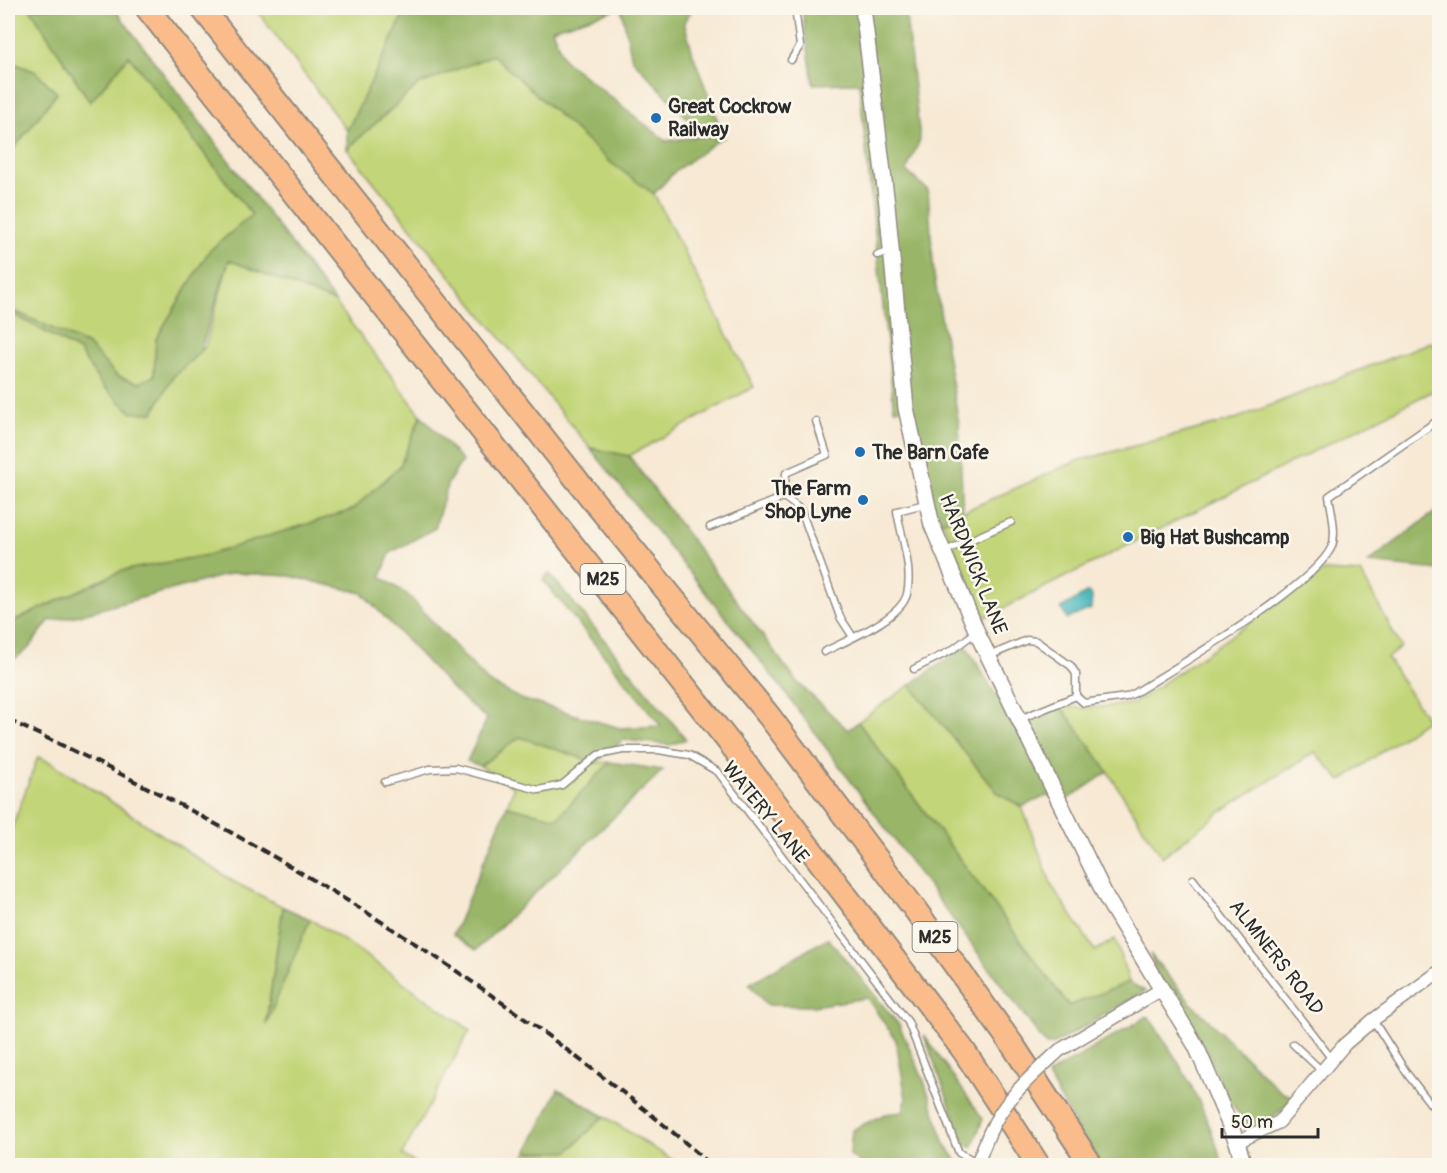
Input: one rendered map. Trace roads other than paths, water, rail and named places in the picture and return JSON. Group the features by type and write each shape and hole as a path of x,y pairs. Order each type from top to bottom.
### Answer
{"highway":[{"name":"M25","path":"147,8 568,535 747,764 964,1051 1038,1166"},
{"name":"M25","path":"202,8 596,504 769,716 914,908 1000,1028 1092,1166"}],"street":[{"name":"HARDWICK LANE","path":"863,8 884,254 906,408 926,504 942,552 989,657 1107,900 1196,1046 1237,1142 1244,1166"},
{"path":"1237,1142 1279,1122 1331,1058 1373,1020 1440,971"},
{"path":"976,1164 995,1118 1016,1090 1060,1050 1162,989"}],"lane":[{"path":"791,60 800,46 795,8"},
{"path":"784,497 786,472 827,455 816,421"},
{"path":"989,657 1027,640 1036,641 1060,656 1076,674 1076,696 1084,703 1126,698 1247,621 1308,574 1325,558 1333,544 1329,496 1434,423 1440,422"},
{"path":"784,497 801,510 840,617 853,637"},
{"path":"710,527 784,497"},
{"path":"824,652 879,624 900,607 907,596 908,576 897,511 926,504"},
{"path":"942,552 1011,522"},
{"path":"914,669 952,650 977,632"},
{"path":"1019,719 1076,696"},
{"name":"WATERY LANE","path":"385,782 430,768 456,768 538,790 562,785 598,756 623,750 658,750 689,756 718,772 908,1022 959,1154 976,1164"},
{"name":"ALMNERS ROAD","path":"1193,879 1331,1058"},
{"path":"1373,1020 1408,1076 1440,1116"},
{"path":"1293,1044 1322,1071"}],"water":[{"path":"1088,592 1092,596 1091,609 1067,619 1061,608"}],"railway":[{"path":"8,720 81,754 223,828 292,867 428,952 559,1044 656,1118 712,1166"}],"place":[{"name":"Great Cockrow Railway","path":"656,118"},
{"name":"The Barn Cafe","path":"860,452"},
{"name":"The Farm Shop Lyne","path":"863,500"},
{"name":"Big Hat Bushcamp","path":"1128,537"}]}
